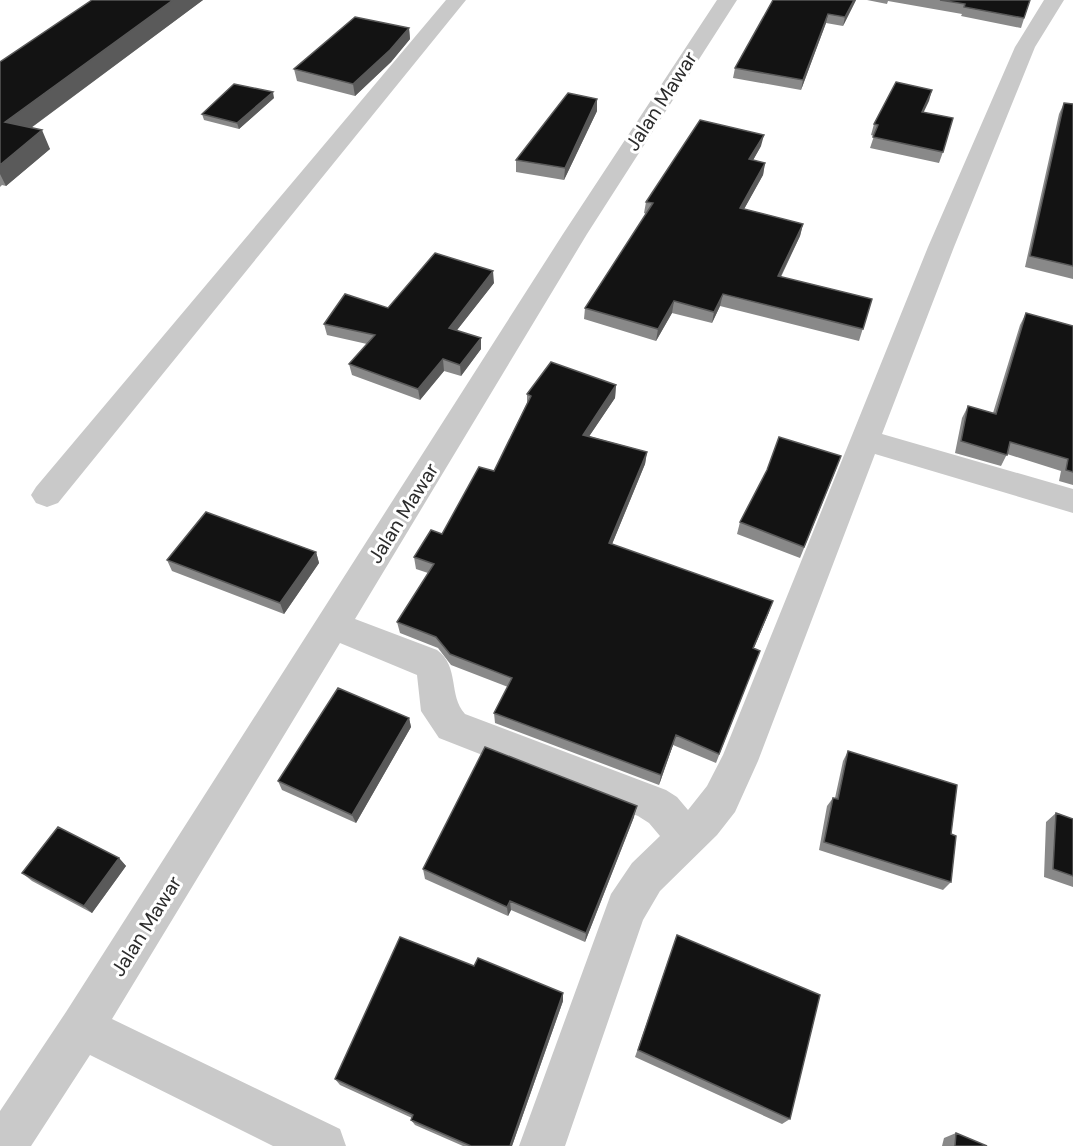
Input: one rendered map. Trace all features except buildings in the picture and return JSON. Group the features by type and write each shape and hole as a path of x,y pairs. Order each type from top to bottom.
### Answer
{"street":[{"path":"47,495 456,0"},
{"name":"Jalan Mawar","path":"4,1146 82,1028 575,234 727,0"},
{"path":"542,1146 626,909 646,877 703,822 721,799 739,761 941,247 1025,47 1041,17 1054,0"},
{"path":"865,440 1073,501"},
{"path":"333,625 431,665 435,673 439,711 452,726 652,803 663,810 686,837"},
{"path":"82,1028 323,1146"}]}
